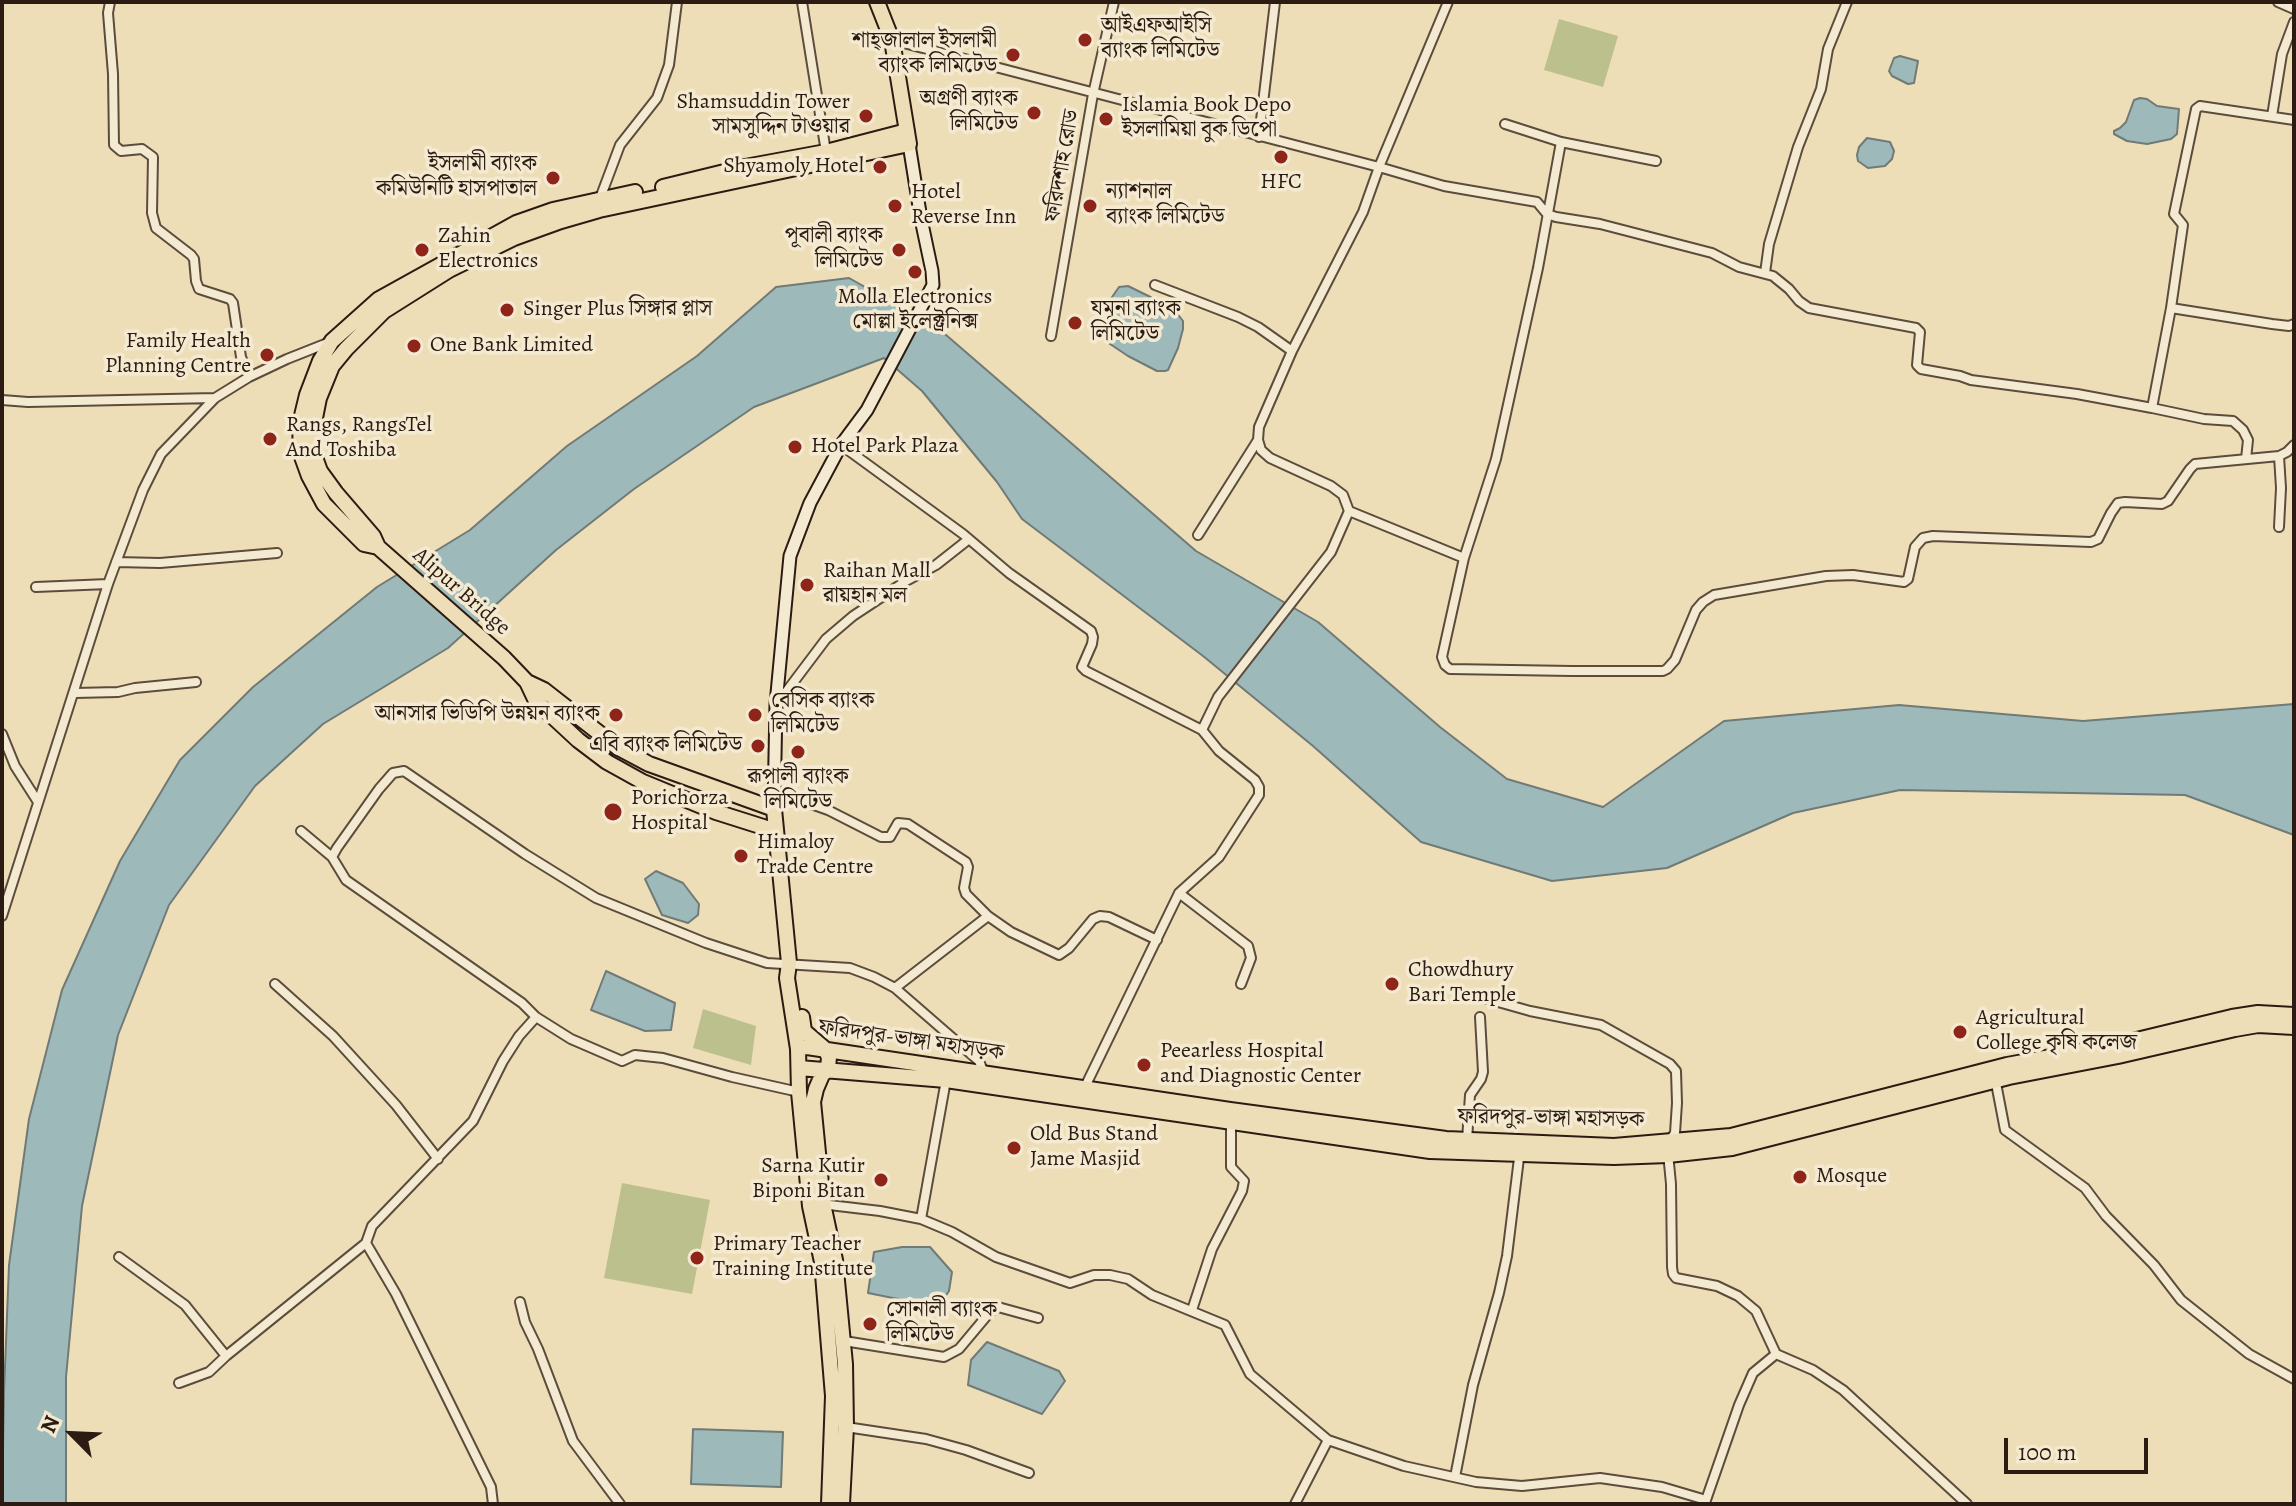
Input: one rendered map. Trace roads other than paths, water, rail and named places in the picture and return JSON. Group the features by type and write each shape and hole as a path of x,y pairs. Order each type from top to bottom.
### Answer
{"highway":[{"path":"877,2 892,40 908,138"},
{"path":"378,547 364,544 324,504 301,454 300,424 320,361 332,341 379,299 516,223 553,210 599,205 908,138"},
{"path":"378,547 373,536 320,471 313,452 313,428 319,398 332,366 384,311 449,270 514,238 599,205 826,152 908,138"},
{"name":"Alipur Bridge","path":"378,547 527,682"},
{"path":"527,682 544,690 617,747 649,764 774,809 789,963 787,978 798,1049 799,1092 817,1205 835,1260 844,1341 846,1427 842,1504"},
{"path":"527,682 536,701 607,762 643,782 716,812 776,831"},
{"path":"789,963 796,975 804,1031 827,1052 828,1069 822,1075 814,1095 817,1205 833,1396 829,1504"},
{"name":"ফরিদপুর-ভাঙ্গা মহাসড়ক","path":"2157,1041 2258,1013 2294,1015"},
{"name":"ফরিদপুর-ভাঙ্গা মহাসড়ক","path":"798,1049 807,1047 946,1080 1083,1094 1430,1144 1668,1149 1812,1121 1994,1075 2157,1041 2258,1025 2294,1027"},
{"name":"ফরিদপুর-ভাঙ্গা মহাসড়ক","path":"799,1068 984,1073 1083,1094"},
{"name":"ফরিদপুর-ভাঙ্গা মহাসড়ক","path":"1430,1144 1467,1140 1520,1148"}],"main road":[{"path":"774,809 776,704 790,556 810,503 841,445 867,410 933,285 908,138"}],"street":[{"path":"110,2 114,145 121,151 142,149 153,157 152,213 156,228 194,259 199,289 230,299 233,303 241,357 249,377"},
{"path":"599,205 620,145 657,98 669,65 677,2"},
{"path":"802,2 826,152"},
{"name":"ফরিদশাহ রোড","path":"1051,336 1093,94 1114,2"},
{"path":"1259,137 1275,2"},
{"path":"1202,730 1218,697 1331,552 1349,511 1343,495 1331,486 1270,458 1261,450 1259,427 1292,351 1363,212 1448,2"},
{"path":"1765,273 1769,244 1798,147 1821,89 1828,49 1847,2"},
{"path":"2278,2 2294,9"},
{"path":"2272,116 2282,54 2294,22"},
{"path":"892,40 1435,184 1537,202 1547,214 1712,253 1739,267 1773,276 1809,308 1916,328 1920,332 1917,365 1921,369 1971,380 2077,394 2204,419 2233,421 2248,440 2246,459"},
{"path":"2152,408 2183,225 2174,214 2193,113 2200,106 2294,120"},
{"path":"1505,124 1561,142 1656,161"},
{"path":"1561,142 1538,268 1496,459 1464,558 1442,657 1450,669 1663,671 1675,660 1696,610 1714,595 1826,576 1853,575 1904,582 1908,579 1915,547 1923,538 1933,536 2091,542 2098,539 2118,503 2162,504 2168,501 2195,464 2279,456 2294,445"},
{"path":"1155,285 1238,317 1292,351"},
{"path":"2171,308 2272,324 2294,324"},
{"path":"2,916 108,584 143,490 161,454 215,398 249,377 332,341 346,349"},
{"path":"2,400 215,398"},
{"path":"1198,535 1258,440"},
{"path":"841,445 969,539 1009,573 1091,631 1092,644 1082,667 1086,671 1202,730 1219,751 1255,780 1259,787 1259,795 1219,857 1179,893 1083,1094"},
{"path":"2279,456 2279,527"},
{"path":"1349,511 1464,558"},
{"path":"776,704 826,639 969,539"},
{"path":"116,562 160,563 277,553"},
{"path":"36,587 108,584"},
{"path":"75,693 118,692 196,682"},
{"path":"2,734 15,766 38,802"},
{"path":"332,857 379,789 393,773 404,771 596,898 745,957 767,963 850,968 874,977 895,988 979,1061 984,1073"},
{"path":"775,791 828,810 881,837 890,837 898,823 908,824 966,862 966,894 988,916 1011,932 1059,955 1069,948 1093,919 1100,916 1109,917 1157,940"},
{"path":"301,831 332,857 346,880 571,1039 622,1061 635,1055 663,1058 799,1092"},
{"path":"1179,893 1248,946 1251,958 1241,984"},
{"path":"895,988 988,916"},
{"path":"275,984 333,1036 396,1105 438,1159"},
{"path":"1484,998 1601,1025 1670,1064 1676,1071 1677,1103 1675,1133 1668,1149 1673,1274 1676,1278 1717,1286 1738,1296 1756,1311 1776,1354 1813,1370 1843,1390 1967,1504"},
{"path":"179,1383 209,1372 366,1243 372,1226 473,1121 503,1061 536,1017"},
{"path":"1467,1140 1470,1095 1483,1072 1480,1017"},
{"path":"1994,1075 2005,1130 2085,1188 2181,1300 2249,1354 2294,1379"},
{"path":"921,1219 946,1080"},
{"path":"1192,1310 1212,1249 1242,1191 1244,1181 1231,1167 1230,1116"},
{"path":"1455,1477 1473,1385 1504,1268 1520,1148"},
{"path":"817,1205 880,1211 921,1219 952,1232 996,1257 1070,1283 1094,1275 1128,1279 1152,1295 1225,1325 1250,1374 1328,1440 1404,1466 1476,1482 1522,1486 1600,1478 1662,1487 1705,1502 1753,1373 1776,1354"},
{"path":"366,1243 396,1294 491,1487 493,1504"},
{"path":"119,1257 185,1305 226,1356"},
{"path":"520,1302 525,1322 573,1441 620,1504"},
{"path":"844,1341 944,1357 959,1349 990,1312 998,1307 1038,1318"},
{"path":"846,1427 926,1439 1029,1473"},
{"path":"1295,1504 1328,1440"}],"water":[{"path":"1900,56 1918,61 1914,83 1908,84 1892,76 1889,71 1894,58"},
{"path":"2140,98 2157,106 2179,109 2177,134 2171,139 2147,144 2127,141 2114,134 2126,122 2134,100"},
{"path":"1867,138 1890,142 1894,151 1892,159 1885,166 1868,168 1858,161 1859,147"},
{"path":"849,278 938,328 1196,551 1318,622 1440,727 1507,779 1603,807 1724,721 1899,705 2083,721 2294,704 2294,835 2185,795 1900,790 1793,813 1667,868 1552,881 1421,842 1313,746 1203,656 1022,519 997,482 922,391 884,358 754,407 634,489 556,550 448,648 323,724 255,786 169,905 118,1035 82,1206 66,1377 66,1504 2,1504 9,1265 29,1119 62,990 120,861 180,760 253,687 377,587 470,530 567,446 697,356 776,287"},
{"path":"1128,286 1173,308 1183,321 1178,348 1168,370 1157,371 1098,336 1110,317 1110,300 1119,287"},
{"path":"656,871 683,883 699,904 698,915 688,923 662,915 645,879"},
{"path":"606,971 675,1003 671,1030 645,1031 591,1010"},
{"path":"902,1247 930,1247 952,1272 949,1291 938,1307 868,1293 874,1252"},
{"path":"987,1342 1059,1371 1065,1381 1042,1414 968,1385 971,1360"},
{"path":"693,1429 783,1432 781,1487 691,1484"}],"place":[{"name":"আইএফআইসি ব্যাংক লিমিটেড","path":"1085,40"},
{"name":"শাহ্জালাল ইসলামী ব্যাংক লিমিটেড","path":"1013,55"},
{"name":"অগ্রণী ব্যাংক লিমিটেড","path":"1034,113"},
{"name":"Shamsuddin Tower সামসুদ্দিন টাওয়ার","path":"866,116"},
{"name":"Islamia Book Depo ইসলামিয়া বুক ডিপো","path":"1106,119"},
{"name":"HFC","path":"1281,157"},
{"name":"Shyamoly Hotel","path":"880,167"},
{"name":"ইসলামী ব্যাংক কমিউনিটি হাসপাতাল","path":"553,178"},
{"name":"Hotel Reverse Inn","path":"895,206"},
{"name":"ন্যাশনাল ব্যাংক লিমিটেড","path":"1090,206"},
{"name":"Zahin Electronics","path":"422,250"},
{"name":"পূবালী ব্যাংক লিমিটেড","path":"899,250"},
{"name":"Molla Electronics মোল্লা ইলেক্ট্রনিক্স","path":"915,272"},
{"name":"Singer Plus সিঙ্গার প্লাস","path":"507,310"},
{"name":"যমুনা ব্যাংক লিমিটেড","path":"1075,323"},
{"name":"One Bank Limited","path":"414,346"},
{"name":"Family Health Planning Centre","path":"267,355"},
{"name":"Rangs, RangsTel And Toshiba","path":"270,439"},
{"name":"Hotel Park Plaza","path":"795,447"},
{"name":"Raihan Mall রায়হান মল","path":"807,585"},
{"name":"আনসার ভিডিপি উন্নয়ন ব্যাংক","path":"616,715"},
{"name":"বেসিক ব্যাংক লিমিটেড","path":"755,715"},
{"name":"এবি ব্যাংক লিমিটেড","path":"758,746"},
{"name":"রূপালী ব্যাংক লিমিটেড","path":"798,752"},
{"name":"Porichorza Hospital","path":"613,812"},
{"name":"Himaloy Trade Centre","path":"741,856"},
{"name":"Chowdhury Bari Temple","path":"1392,984"},
{"name":"Agricultural College কৃষি কলেজ","path":"1960,1032"},
{"name":"Peearless Hospital and Diagnostic Center","path":"1144,1065"},
{"name":"Old Bus Stand Jame Masjid","path":"1014,1148"},
{"name":"Mosque","path":"1800,1177"},
{"name":"Sarna Kutir Biponi Bitan","path":"881,1180"},
{"name":"Primary Teacher Training Institute","path":"697,1258"},
{"name":"সোনালী ব্যাংক লিমিটেড","path":"870,1324"}]}
